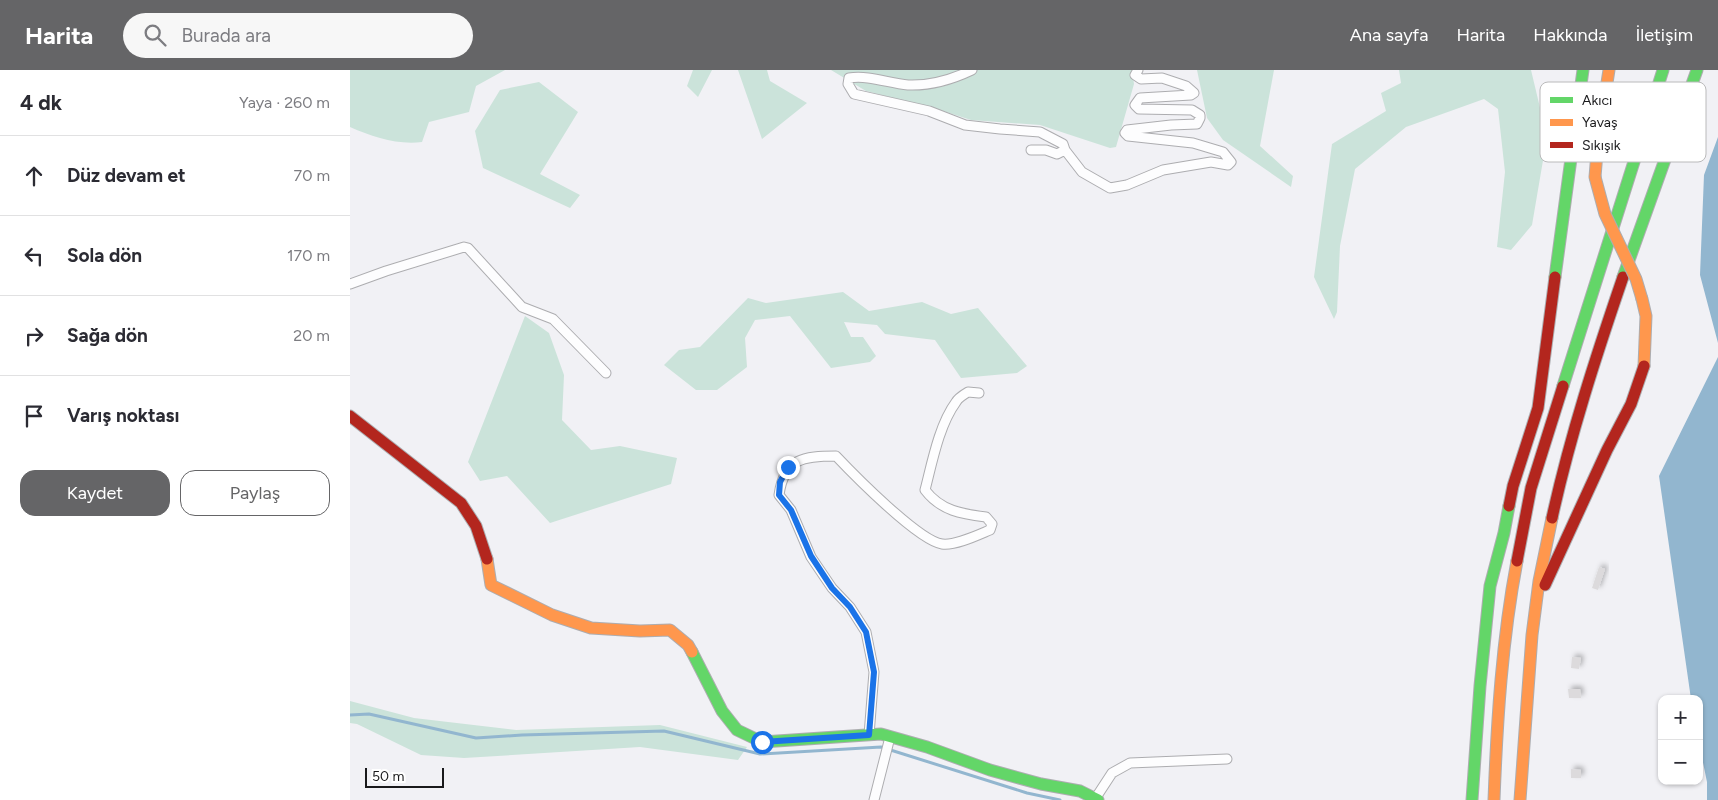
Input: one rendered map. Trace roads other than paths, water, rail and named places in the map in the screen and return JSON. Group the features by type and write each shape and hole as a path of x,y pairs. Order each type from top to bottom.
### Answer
{"main road":[{"path":"1659,82 1663,70"},
{"path":"1693,82 1697,70"},
{"path":"1472,800 1480,686 1490,586 1504,533 1513,486 1538,408 1570,162"},
{"path":"1537,600 1607,450 1631,404 1645,361 1646,316 1642,299 1636,279 1605,214 1596,177 1597,162"},
{"path":"1494,800 1497,721 1510,596 1531,488 1634,162"},
{"path":"1520,800 1539,581 1562,473 1587,386 1665,162"},
{"path":"350,416 461,503 476,526 487,558 491,585 552,615 590,628 640,631 670,630 688,645 722,711 737,730 762,742 881,734 927,747 990,770 1041,784 1080,791 1097,799"}],"street":[{"path":"972,70 951,80 933,84 907,84 860,77 849,78 848,84 854,94 929,111 965,125 1040,132 1063,144 1065,150 1082,172 1110,188 1127,186 1163,170 1211,162 1228,165 1231,162 1224,152 1193,143 1128,136 1125,133 1127,130 1197,124 1200,118 1200,115 1192,110 1139,109 1135,105 1140,98 1192,95 1194,93 1186,86 1162,78 1141,80 1135,75 1138,70"},
{"path":"1031,150 1046,150 1057,154 1065,150"},
{"path":"350,284 464,247 468,248 522,307 553,319 606,373"},
{"path":"869,735 874,672 866,632 850,607 832,588 811,556 791,510 779,495 780,482 788,467 798,462 811,456 836,456 908,524 931,540 943,544 972,538 990,530 992,524 986,517 960,514 933,502 925,490 946,418 957,400 968,392 979,393"},
{"path":"874,800 890,737"},
{"path":"1097,799 1112,773 1130,763 1227,759"}],"water":[{"path":"1718,137 1718,343 1700,275 1704,175"},
{"path":"1718,357 1718,800 1707,800 1707,782 1703,762 1703,695 1690,695 1659,476"}],"waterway":[{"path":"350,715 369,714 476,738 664,731 760,754 881,747 1027,793 1060,800"}]}
